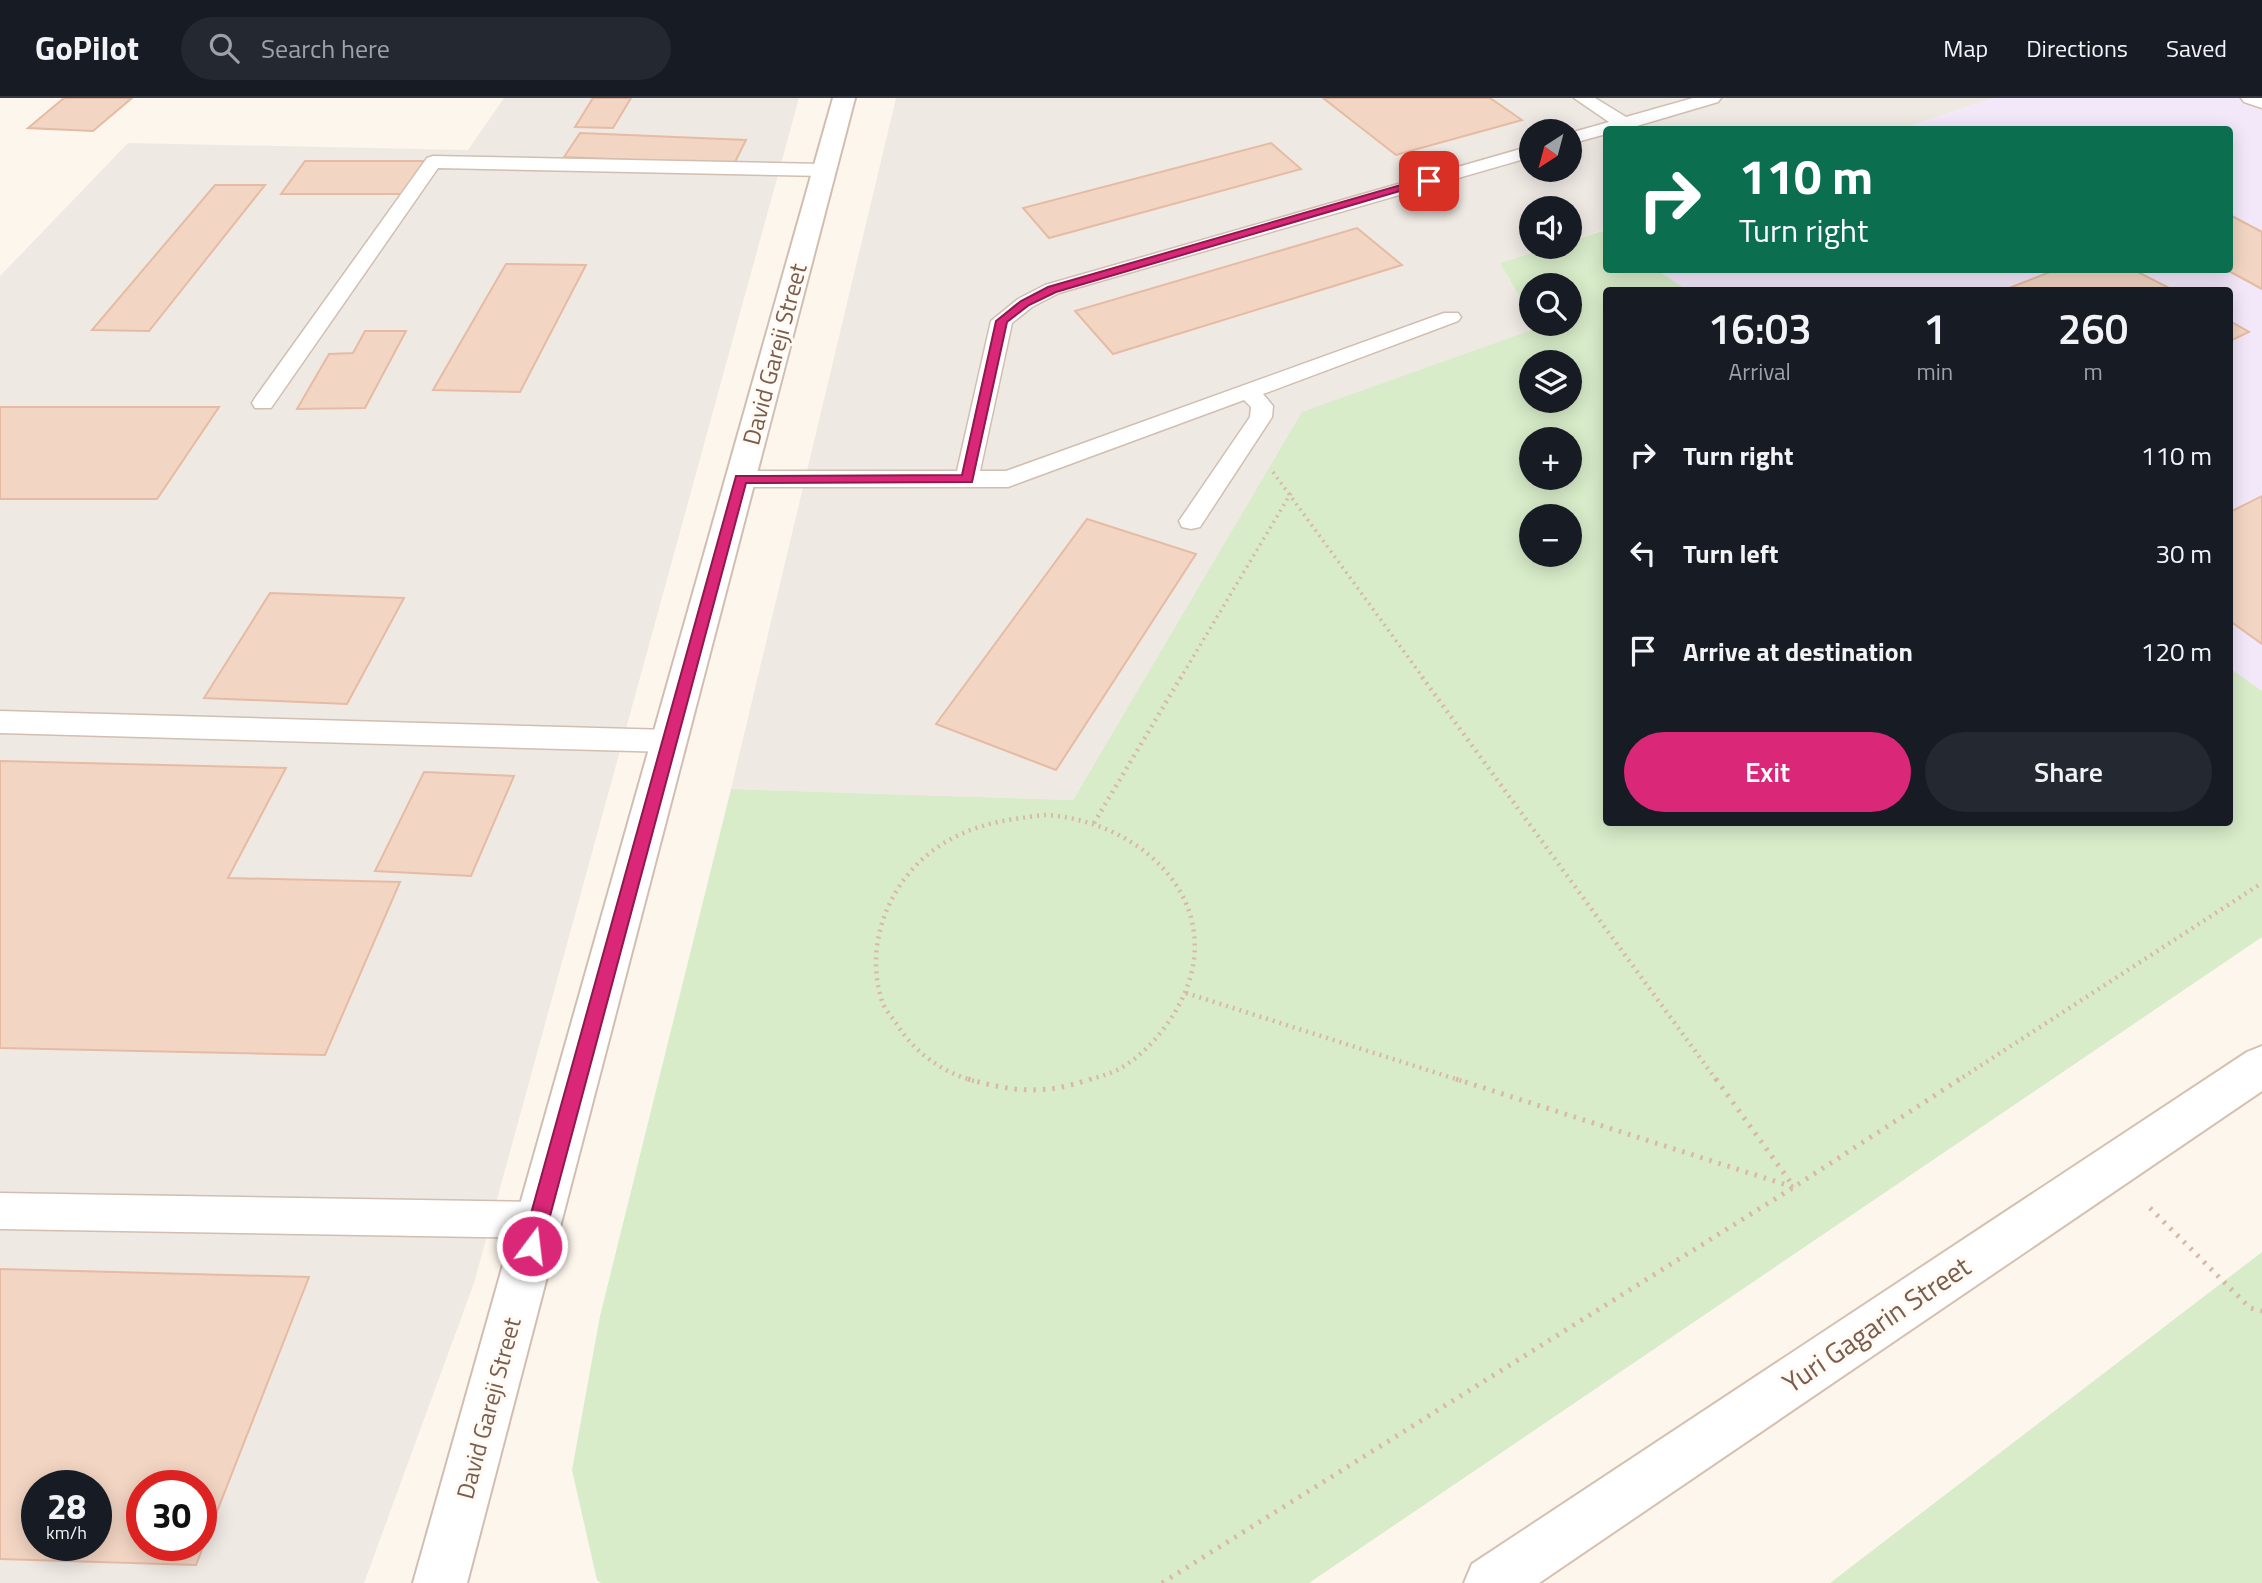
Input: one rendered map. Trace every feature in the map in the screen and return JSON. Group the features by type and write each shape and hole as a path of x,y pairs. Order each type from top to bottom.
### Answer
{"street":[{"name":"David Gareji Street","path":"440,1583 844,98"},
{"name":"Yuri Gagarin Street","path":"1491,1583 2262,1066"}],"lane":[{"path":"1583,98 1624,124"},
{"path":"1617,126 1712,98"},
{"path":"2250,98 2262,103"},
{"path":"1582,136 1603,130"},
{"path":"967,479 1002,321 1025,303 1052,289 1519,154"},
{"path":"262,403 433,162 824,170"},
{"path":"741,479 1008,479 1451,317"},
{"path":"1191,521 1261,417 1262,406 1248,391"},
{"path":"0,722 669,741"},
{"path":"0,1211 539,1220"}],"path":[{"path":"1246,439 1291,493 1794,1187"},
{"path":"1094,823 1291,493"},
{"path":"1046,815 1094,823 1135,842 1167,871 1188,908 1195,949 1186,993 1160,1036 1117,1070 1063,1090 1006,1090 952,1074 909,1044 882,1002 875,955 885,910 911,870 950,839 996,821 1046,815"},
{"path":"1161,1583 1794,1187 2262,883"},
{"path":"1186,993 1794,1187"},
{"path":"2109,1168 2250,1308 2262,1311"}],"shaded area":[{"path":"504,98 799,98 474,1283 364,1583 0,1583 0,276 128,143 468,150"},
{"path":"896,98 1994,98 1910,126 1603,126 1603,230 1582,237 1582,196 1519,196 1519,257 1500,263 1519,296 1519,335 1302,413 1073,800 731,789"},
{"path":"1994,98 2262,98 2262,691 2233,670 2233,287 1682,287 1662,273 2233,273 2233,126 1910,126"}],"green space":[{"path":"1602,231 1603,273 1662,273 1682,287 1603,287 1603,826 2233,826 2233,670 2262,691 2262,937 1309,1583 601,1583 597,1580 572,1470 600,1316 731,789 1073,800 1302,412 1519,334 1582,336 1582,273 1519,273 1519,296 1500,263 1519,257 1582,259 1582,237"},
{"path":"2262,1252 2262,1583 1830,1583"}],"building":[{"path":"64,98 132,98 93,131 28,128"},
{"path":"593,98 631,98 613,128 575,127"},
{"path":"1323,98 1490,98 1521,119 1519,121 1396,155"},
{"path":"580,133 746,140 734,164 564,157"},
{"path":"1271,143 1301,169 1049,238 1023,208"},
{"path":"305,161 427,161 406,194 281,194"},
{"path":"215,185 265,185 149,331 92,330"},
{"path":"2233,217 2262,232 2262,289 2233,273"},
{"path":"1357,228 1402,265 1113,354 1075,311"},
{"path":"506,264 586,265 520,392 433,390"},
{"path":"2047,273 2140,273 2167,287 2012,287"},
{"path":"2233,323 2249,332 2233,340"},
{"path":"365,331 406,331 365,408 297,409 329,354 353,353"},
{"path":"0,407 219,407 157,499 0,499"},
{"path":"2262,496 2262,644 2233,623 2233,510"},
{"path":"1087,519 1196,554 1056,770 936,724"},
{"path":"270,593 404,598 347,704 204,698"},
{"path":"0,761 286,768 228,878 400,882 325,1055 0,1048"},
{"path":"424,772 514,776 471,876 375,871"},
{"path":"0,1269 309,1277 217,1511 217,1470 126,1470 126,1561 198,1561 196,1565 65,1561 112,1561 112,1470 21,1470 21,1560 0,1559"}],"route":[{"path":"532,1246 741,479 967,479 1002,321 1025,303 1052,289 1429,181"}]}
